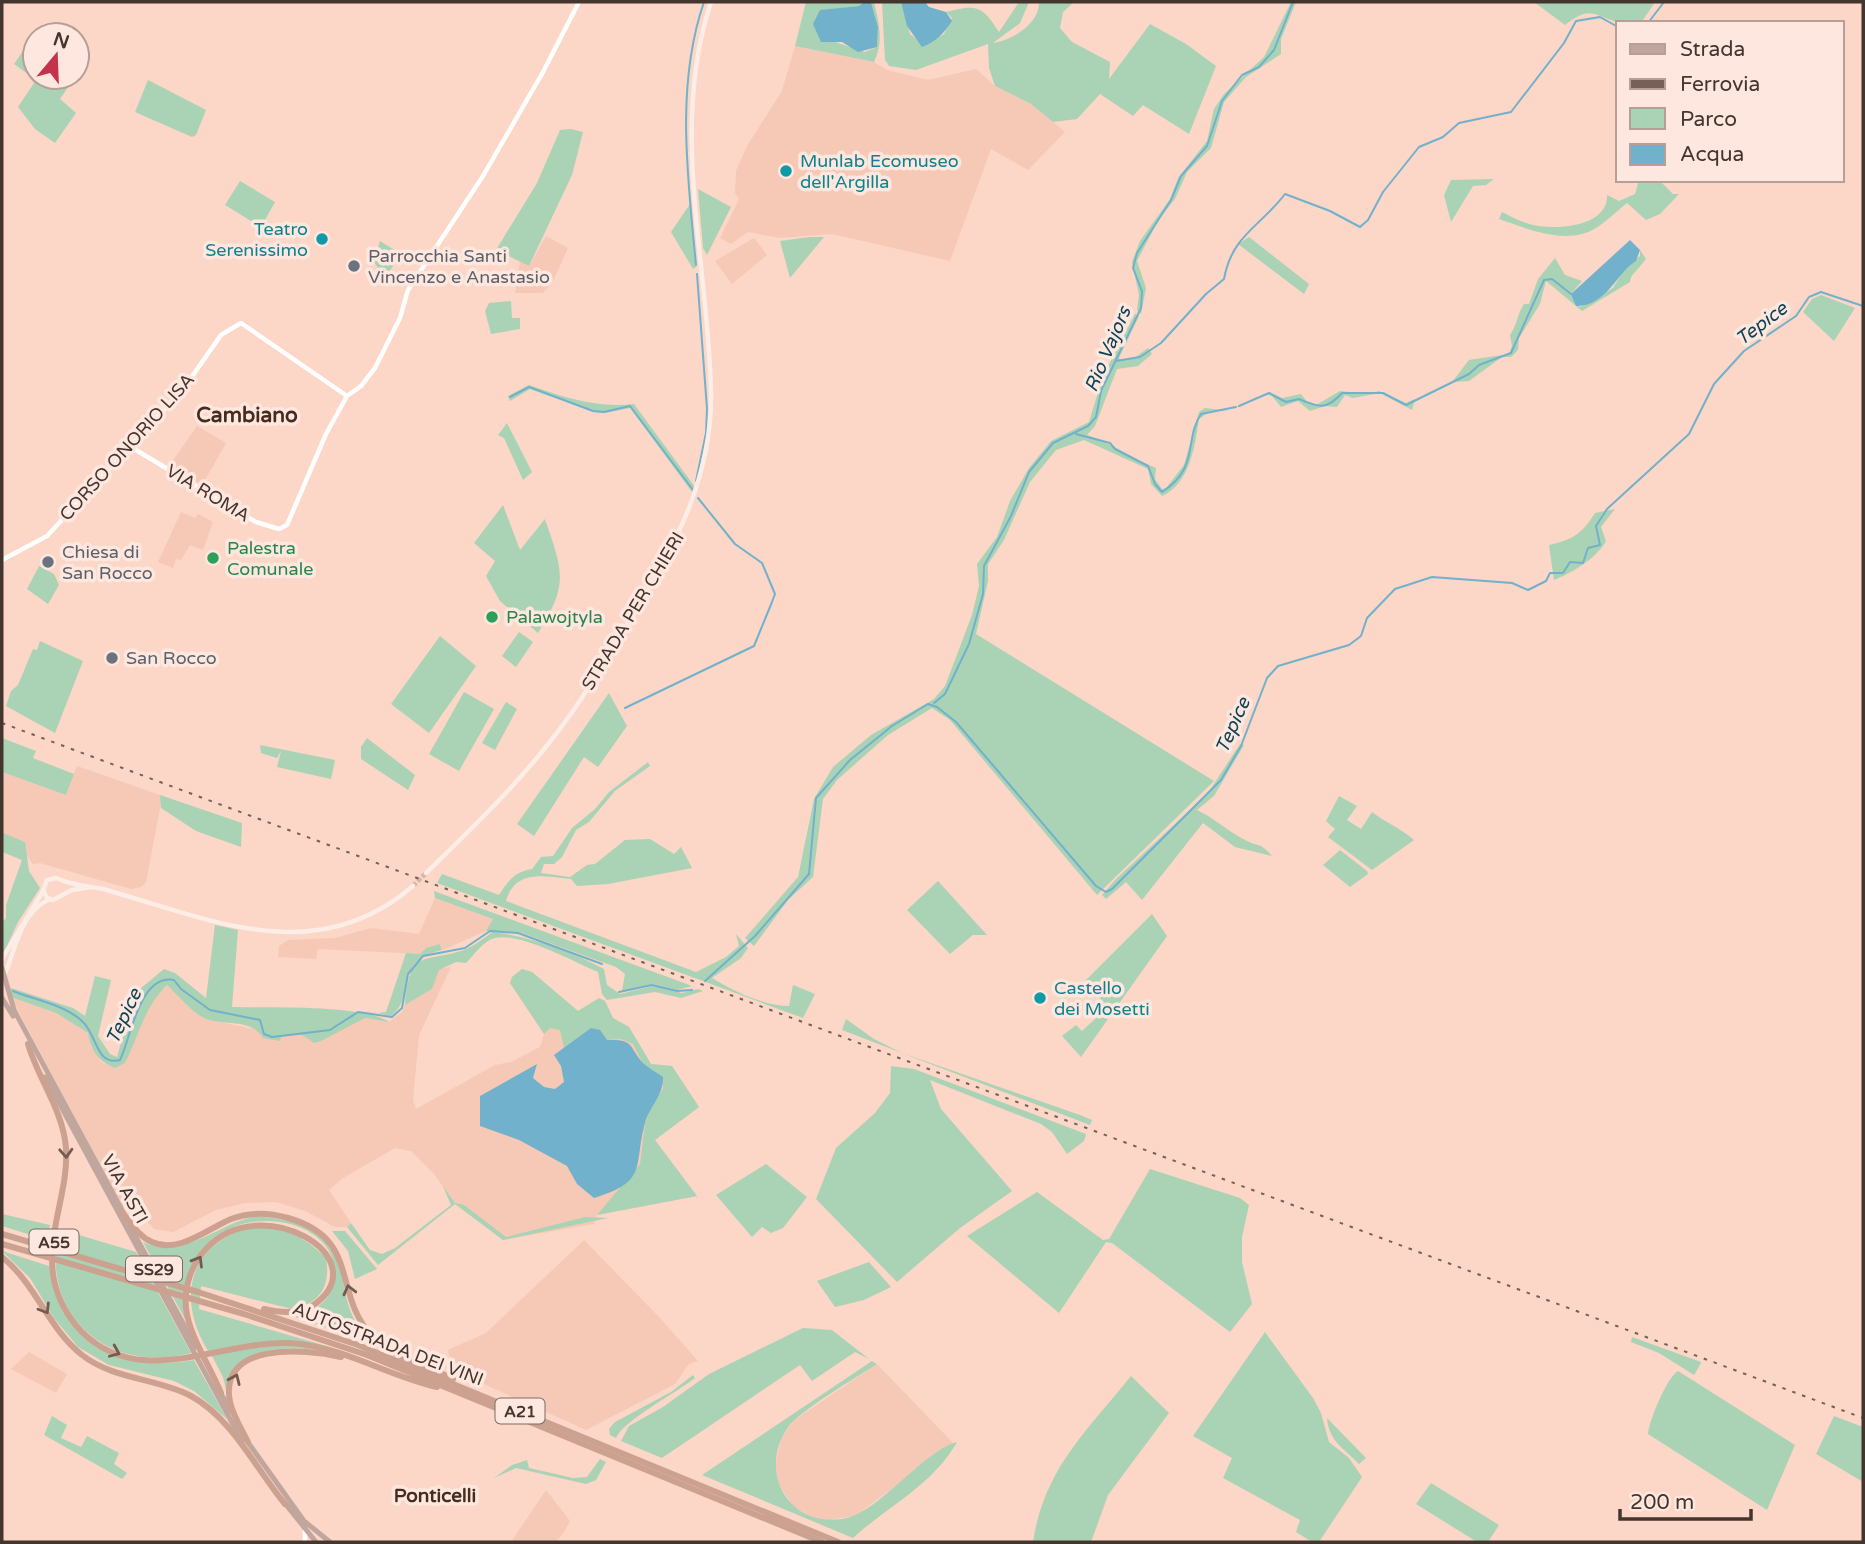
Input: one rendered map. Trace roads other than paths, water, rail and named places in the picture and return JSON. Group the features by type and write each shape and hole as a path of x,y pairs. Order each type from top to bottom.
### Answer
{"highway":[{"name":"A55","path":"27,1044 33,1063 54,1104 66,1145 65,1181 52,1256 54,1279 65,1309 86,1336 114,1353 144,1361 184,1359 265,1342 302,1344 454,1391"},
{"path":"122,1212 145,1238 161,1245 190,1240 232,1219 250,1214 279,1216 307,1225 333,1244 340,1255 354,1309 373,1336 394,1353 475,1392"},
{"name":"A55","path":"2,1234 32,1242 134,1273 198,1292 271,1311 297,1312 308,1309 323,1297 332,1269 323,1248 313,1240 297,1231 269,1224 237,1228 222,1234 206,1248 188,1279 186,1305 190,1324 220,1393"},
{"name":"AUTOSTRADA DEI VINI","path":"2,1244 201,1301 339,1345 822,1542"},
{"path":"2,1257 27,1282 59,1332 85,1358 104,1368 190,1395 211,1410 285,1504"},
{"name":"AUTOSTRADA DEI VINI","path":"198,1292 358,1345 838,1542"},
{"name":"A55","path":"248,1442 232,1409 229,1393 235,1374 248,1360 267,1353 298,1350 389,1369"}],"main road":[{"name":"STRADA PER CHIERI","path":"426,873 515,782 571,713 671,553 694,500 709,434 711,389 690,121 697,57 711,2"},
{"path":"2,959 50,878 59,878 64,883 92,887 221,924 293,932 334,928 365,919 395,901 413,886"},
{"path":"64,883 65,893"},
{"path":"3,979 27,919 37,906 50,899 60,899 65,893 92,887"},
{"path":"43,890 50,899"},
{"name":"VIA ASTI","path":"2,968 14,1010 220,1393 248,1442 304,1521 330,1542"},
{"name":"VIA ASTI","path":"3,1000 235,1428 285,1504 316,1542"}],"street":[{"path":"347,396 360,386 375,368 400,318 408,290 505,139 579,2"},
{"name":"CORSO ONORIO LISA","path":"2,560 47,536 179,394 221,335 242,323 347,396"},
{"name":"VIA ROMA","path":"131,447 256,523 275,529 287,525 326,434 347,396"},
{"path":"305,1531 305,1542"}],"water":[{"path":"864,2 871,2 878,27 877,47 858,52 842,42 821,42 813,24 820,10 859,6"},
{"path":"901,2 925,2 929,7 946,12 952,21 939,37 922,47 907,26"},
{"path":"1630,240 1640,250 1636,261 1596,301 1576,306 1571,294"},
{"path":"591,1028 600,1030 607,1040 627,1042 643,1063 663,1077 661,1089 645,1123 636,1171 623,1185 594,1198 577,1184 567,1166 519,1140 480,1126 480,1096 537,1064 533,1078 544,1087 555,1089 564,1082 561,1066 554,1055"}],"waterway":[{"path":"696,265 687,166 687,99 689,66 704,2"},
{"name":"Rio Vajors","path":"934,703 945,694 969,644 983,594 984,566 1011,516 1029,472 1053,443 1088,426 1096,417 1101,391 1141,308 1142,291 1133,268 1137,253 1171,200 1181,176 1207,146 1222,101 1242,75 1259,67 1274,50 1293,2"},
{"path":"1650,21 1664,2"},
{"path":"1116,361 1140,357 1161,343 1206,294 1224,279 1233,252 1240,241 1285,194 1330,211 1360,227 1368,220 1383,192 1419,147 1443,137 1459,123 1511,112 1564,43 1576,21 1600,17 1616,26"},
{"path":"696,481 706,433 707,409 697,274"},
{"path":"1239,406 1269,393 1286,402 1299,399 1322,406 1331,403 1342,393 1383,393 1406,405 1469,374 1479,365 1511,353 1544,280 1552,279 1571,294"},
{"name":"Tepice","path":"705,981 755,936 809,874 816,798 850,760 892,726 928,704 937,707 956,722 1096,886 1106,892 1221,780 1241,746 1267,678 1278,666 1349,645 1361,636 1367,618 1395,589 1432,577 1512,583 1528,590 1546,581 1550,573 1563,573 1570,562 1583,563 1588,548 1600,545 1596,526 1607,509 1689,434 1714,384 1744,351 1796,316 1809,297 1821,292 1863,306"},
{"path":"510,397 529,387 593,411 604,412 630,406 693,490"},
{"path":"1076,434 1110,443 1115,449 1148,466 1155,484 1162,492 1182,473 1201,414 1236,407"},
{"path":"625,708 754,646 775,594 762,563 735,544 698,498"},
{"name":"Tepice","path":"13,991 76,1016 88,1028 102,1055 112,1061 120,1060 144,997 152,987 162,981 174,980 181,989 210,1010 260,1020 264,1034 272,1037 330,1030 358,1012 392,1017 402,1008 408,974 423,956 465,948 490,931 518,933 602,964"},
{"name":"Tepice","path":"619,992 652,985 677,991 692,990"}],"tunnel":[{"path":"413,886 426,873"}],"railway":[{"path":"2,723 1863,1418"}],"place":[{"name":"Munlab Ecomuseo dell'Argilla","path":"786,171"},
{"name":"Teatro Serenissimo","path":"322,239"},
{"name":"Parrocchia Santi Vincenzo e Anastasio","path":"354,266"},
{"name":"Palestra Comunale","path":"213,558"},
{"name":"Chiesa di San Rocco","path":"48,562"},
{"name":"Palawojtyla","path":"492,617"},
{"name":"San Rocco","path":"112,658"},
{"name":"Castello dei Mosetti","path":"1040,998"}],"district":[{"name":"Cambiano","path":"247,415"},
{"name":"Ponticelli","path":"435,1495"}]}
